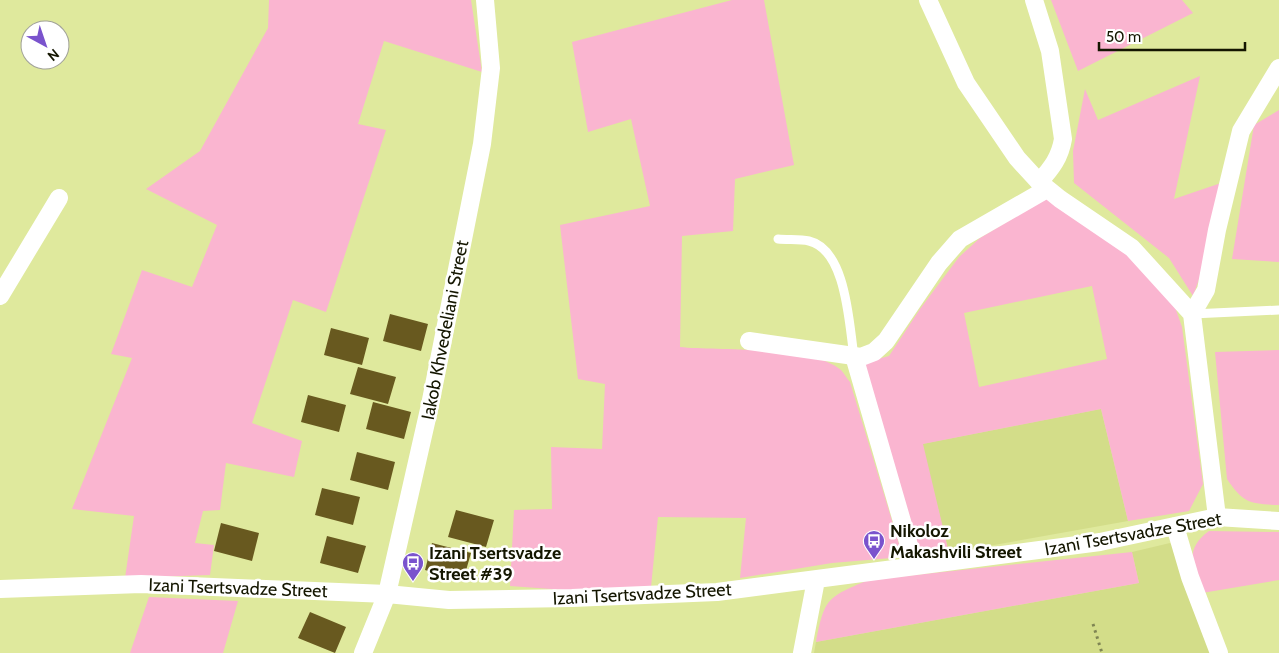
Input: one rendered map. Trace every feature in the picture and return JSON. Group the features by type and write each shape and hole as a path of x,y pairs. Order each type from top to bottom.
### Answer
{"street":[{"name":"Iakob Khvedeliani Street","path":"363,653 387,594 430,405 482,144 491,68 485,0"},
{"path":"928,0 966,84 1017,158 1043,185 1132,248 1192,314 1217,517"},
{"path":"750,341 861,357 874,352 886,341 939,264 960,240 1043,185 1060,153 1063,139 1050,51 1034,0"},
{"path":"1192,314 1206,290 1217,230 1241,131 1279,68"},
{"path":"0,296 59,198"},
{"path":"854,356 916,566"},
{"name":"Izani Tsertsvadze Street","path":"0,589 141,584 387,594 449,600 572,598 717,592 1100,542 1217,517 1279,521"},
{"path":"1175,526 1190,577 1219,653"},
{"path":"802,653 816,580"}],"lane":[{"path":"778,239 810,242 824,249 844,285 854,356"},
{"path":"1192,314 1279,310"}],"path":[{"path":"1093,624 1102,653"}],"shaded area":[{"path":"269,0 471,0 482,72 384,41 358,124 386,130 326,312 293,300 252,423 302,441 294,477 226,463 220,510 203,511 195,543 214,545 210,575 125,578 134,516 72,509 132,358 111,354 142,270 192,287 217,225 146,189 200,151 268,28"},
{"path":"732,0 764,0 794,165 735,179 733,231 682,236 680,347 764,351 809,356 827,362 841,370 850,382 903,557 832,563 740,578 746,518 658,517 651,587 578,591 510,586 514,510 552,509 551,447 602,449 605,384 578,379 560,225 650,206 631,119 588,132 572,42"},
{"path":"1051,0 1182,0 1193,13 1078,71"},
{"path":"1200,76 1174,199 1221,183 1202,271 1193,296 1169,258 1074,183 1073,151 1085,89 1098,120"},
{"path":"1279,110 1279,262 1232,259 1254,125"},
{"path":"1047,198 1131,255 1174,304 1182,327 1203,484 1189,511 1128,521 1101,409 923,444 949,553 922,558 863,363 889,356 920,309 959,257 980,238","holes":["1092,286 1107,359 979,387 964,313"]},
{"path":"1279,350 1279,505 1261,504 1243,498 1227,479 1215,352"},
{"path":"1101,409 1128,521 949,553 922,444"},
{"path":"1209,531 1279,532 1279,580 1202,593 1195,575 1192,559 1196,545"},
{"path":"1170,543 1178,548 1190,601 1211,653 814,653 816,642 1139,583 1132,552"},
{"path":"1132,552 1139,583 816,642 822,616 830,601 844,591 868,580"},
{"path":"149,597 238,601 223,653 130,653"}],"building":[{"path":"390,314 428,324 421,351 383,341"},
{"path":"331,328 369,338 362,365 324,355"},
{"path":"358,367 396,377 388,404 350,394"},
{"path":"308,395 346,405 339,432 301,422"},
{"path":"373,402 411,412 404,439 366,429"},
{"path":"357,452 395,462 388,490 350,480"},
{"path":"322,488 360,497 353,525 315,515"},
{"path":"456,510 494,520 486,547 448,537"},
{"path":"221,523 259,533 252,561 214,551"},
{"path":"327,536 366,546 358,573 320,563"},
{"path":"432,543 471,553 463,581 425,570"},
{"path":"310,612 346,627 335,653 298,638"}],"place":[{"name":"Nikoloz Makashvili Street","path":"874,560"},
{"name":"Izani Tsertsvadze Street #39","path":"413,582"}]}
